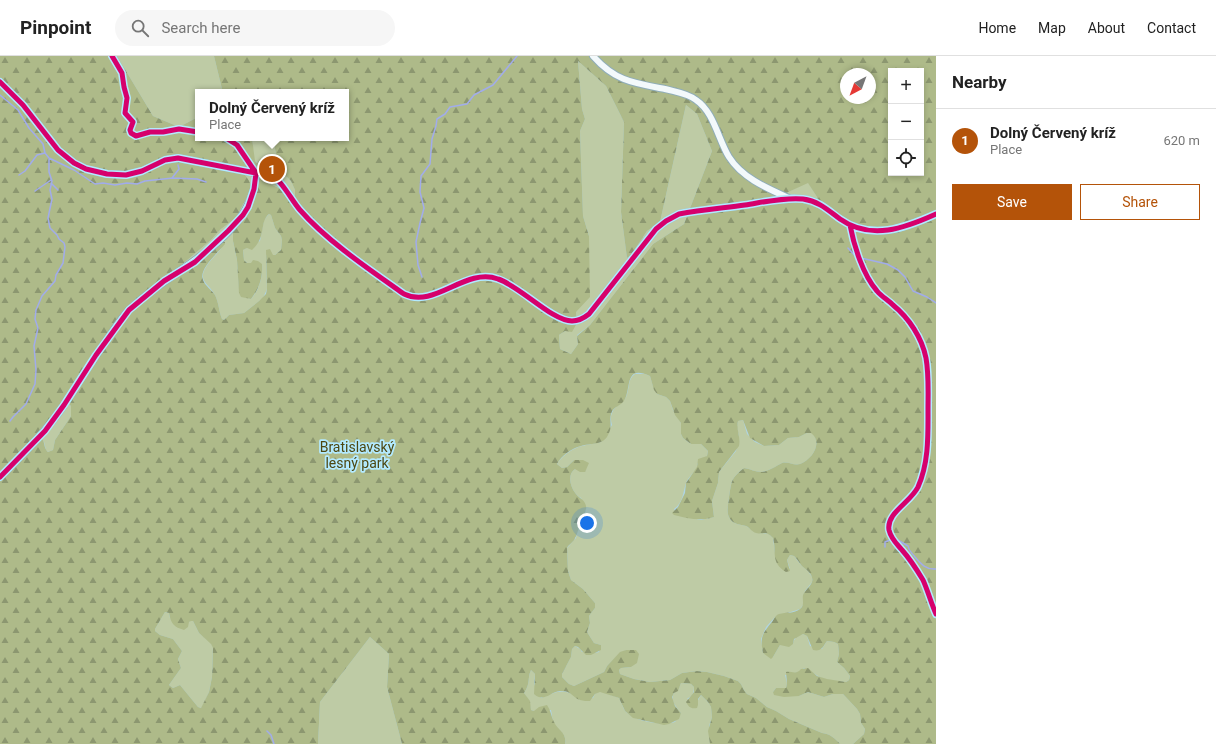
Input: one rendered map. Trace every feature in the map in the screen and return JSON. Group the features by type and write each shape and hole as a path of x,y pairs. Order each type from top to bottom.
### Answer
{"street":[{"path":"593,56 608,72 620,79 685,94 699,101 707,111 726,153 734,164 754,180 791,199"},
{"path":"0,82 23,105 58,150 74,163 86,169 107,174 126,175 142,171 165,160 178,158 268,174 273,176 301,211 316,226 394,287 409,296 418,298 428,297 469,280 490,277 504,281 563,320 578,320 589,314 651,235 661,224 671,217 691,212 791,199 802,199 814,202 850,225 867,230 894,230 936,214"},
{"path":"0,477 45,431 64,405 96,354 129,310 164,281 195,262 239,221 252,198 256,173"}],"green space":[{"name":"Bratislavský lesný park","path":"0,56 117,56 153,116 179,127 195,119 195,141 252,141 255,161 257,163 264,157 272,166 279,163 274,141 349,141 349,89 222,89 214,56 936,56 936,744 853,744 864,734 865,729 861,723 860,714 857,709 843,694 833,694 824,697 808,692 799,696 784,697 774,695 773,692 776,688 786,688 786,672 796,672 801,669 808,668 817,676 846,682 849,680 850,676 837,662 839,654 838,644 834,642 827,641 820,650 813,650 807,636 803,634 794,639 793,644 789,647 780,645 771,659 763,653 762,636 776,616 782,613 798,611 802,607 803,595 812,582 812,577 794,556 790,555 787,560 790,571 786,572 778,565 776,561 773,538 766,533 755,532 746,526 733,522 730,519 728,516 728,509 731,484 736,475 744,468 762,472 770,470 782,463 800,464 805,462 815,450 815,437 811,433 807,433 799,437 788,438 779,445 764,446 750,438 743,420 738,421 739,446 719,472 718,483 712,501 714,517 699,519 674,515 672,513 678,507 685,493 686,483 697,467 698,459 707,456 708,451 701,444 691,444 683,438 681,434 681,423 675,415 670,401 666,397 657,394 654,390 650,376 642,373 636,373 630,378 624,401 612,411 610,429 606,439 600,443 585,445 574,449 564,455 557,464 562,468 567,467 574,460 583,460 589,463 585,472 580,472 575,469 572,471 570,477 574,491 584,502 586,508 574,541 567,548 568,571 571,580 583,589 595,603 595,608 589,616 590,623 587,632 594,643 601,645 601,650 591,655 586,655 575,646 572,649 571,657 562,674 562,677 569,684 574,686 604,672 607,666 620,652 626,650 636,650 639,654 637,663 631,667 621,668 619,670 620,674 634,679 650,682 670,680 682,673 697,671 724,676 738,681 747,694 756,698 767,707 789,719 830,735 840,744 710,744 708,731 712,717 711,707 701,695 698,699 697,708 691,708 689,706 686,702 694,692 694,687 691,684 681,683 678,691 674,693 672,697 675,706 681,713 679,719 664,725 633,718 625,711 619,698 600,692 595,694 590,701 577,699 564,691 556,692 544,697 538,696 534,694 535,674 531,670 524,693 530,701 531,710 534,711 539,707 547,705 554,722 565,737 565,744 402,744 387,687 389,654 370,637 320,702 318,744 0,744","holes":["578,61 606,86 624,122 621,212 627,258 631,255 647,231 660,222 686,105 697,114 712,151 684,224 653,244 590,325 577,336 578,344 571,354 560,349 559,335 565,331 572,332 577,323 576,312 590,297 589,236 583,216 580,131 585,119 582,109","256,166 264,170 274,170 287,177 291,181 295,190 295,200 290,201 281,189 259,179 254,197 245,216 233,232 233,241 237,260 239,293 241,297 251,299 260,283 262,264 253,260 251,263 247,263 244,260 243,250 247,248 252,250 257,245 260,240 264,221 269,214 271,215 275,228 281,236 281,250 275,255 273,255 270,249 266,250 266,294 244,313 229,315 224,320 222,319 215,295 204,282 202,276 206,266 225,244 225,242 184,272 179,270 179,267 211,240 221,229 236,218 251,189 246,176 242,172 242,169","808,183 817,197 819,208 803,203 790,203 784,194","68,403 71,406 71,416 55,440 53,450 48,452 42,439 37,435 37,433 62,405","165,612 169,613 171,620 178,628 184,630 188,627 189,622 193,621 199,633 211,644 213,648 212,677 209,692 201,708 198,707 180,685 173,688 169,685 181,668 178,659 182,651 173,639 160,635 155,631"]},
{"path":"117,56 214,56 222,89 195,89 195,119 179,127 153,116"},
{"path":"578,61 606,86 624,122 621,212 627,258 631,255 647,231 660,222 686,105 697,114 712,151 684,224 653,244 590,325 577,335 578,344 571,354 560,349 559,335 577,323 576,312 589,236 583,216 580,131 585,119 582,109"},
{"path":"252,141 274,141 279,163 272,166 254,161"},
{"path":"256,166 274,170 287,177 291,181 295,190 295,200 290,201 281,189 264,180 245,216 233,232 239,288 245,297 251,299 256,292 261,278 262,264 247,263 244,260 243,250 260,241 264,220 269,214 271,215 275,228 281,236 281,250 275,255 266,255 267,289 263,298 244,313 229,315 224,320 222,319 215,295 204,281 203,274 208,264 225,242 223,242 192,267 180,272 179,267 211,240 221,229 236,218 251,189 242,172 242,169"},
{"path":"808,182 817,197 819,208 803,203 790,203 784,194"},
{"path":"635,374 645,374 650,376 657,394 666,397 670,401 673,410 681,423 681,434 683,438 691,444 701,444 708,451 707,456 697,464 698,467 686,483 681,501 674,509 677,515 701,520 714,517 712,501 718,483 719,472 736,451 739,437 737,427 738,421 743,420 747,434 755,442 764,446 779,445 788,438 799,437 811,432 815,436 815,450 805,462 800,464 782,463 770,470 762,472 744,468 739,472 731,484 728,516 737,524 746,526 757,533 769,535 773,538 775,553 790,569 787,560 790,555 794,556 812,577 812,582 803,596 803,605 800,609 775,617 766,627 761,639 763,653 773,657 780,645 793,644 796,638 803,634 807,636 810,646 822,649 827,641 834,642 838,644 839,654 837,662 850,676 849,680 846,682 824,679 804,668 799,672 785,675 787,683 786,688 776,688 773,692 799,696 808,692 824,697 833,694 843,694 857,709 860,714 861,723 865,729 864,734 853,744 840,744 830,735 789,719 747,694 738,681 724,676 697,671 682,673 670,680 650,682 634,679 620,674 619,670 621,668 631,667 636,650 626,650 617,656 607,666 604,672 574,686 569,684 562,677 562,674 571,657 572,649 575,646 582,652 595,653 599,652 601,645 594,643 587,632 590,623 589,616 595,608 595,603 583,589 571,580 568,571 567,548 576,538 581,519 586,510 581,498 576,495 570,481 572,471 575,469 574,460 567,467 562,468 557,464 565,455 574,449 601,442 612,425 611,414 613,410 625,399 632,376"},
{"path":"68,403 71,406 71,416 55,440 53,450 48,452 44,442 37,435 37,433 62,405"},
{"path":"165,612 169,613 170,618 189,622 191,620 193,621 199,633 211,643 213,647 212,677 209,692 201,708 198,707 180,685 173,688 169,685 181,668 178,659 182,651 173,639 160,635 155,631"},
{"path":"370,637 389,654 387,687 402,744 318,744 320,702"},
{"path":"531,670 535,674 534,684 541,698 557,692 566,692 580,700 593,698 595,694 600,691 619,698 625,711 630,715 643,721 664,724 675,722 681,713 673,701 673,695 678,690 681,683 691,684 694,687 694,691 687,699 697,702 701,695 711,707 712,717 709,726 710,744 565,744 564,735 553,722 551,710 531,710 529,701 524,693"}],"waterway":[{"path":"422,277 418,265 416,242 424,208 420,192 421,176 430,164 432,139 437,119 445,114 450,107 467,104 474,95 493,85 517,56"},
{"path":"0,95 18,110 29,128 43,144 45,153 49,158 49,172 52,181 50,190 52,199 48,218 50,228 64,243 65,247 63,263 56,275 55,281 42,296 36,310 35,319 38,328 34,346 36,370 35,384 26,404 10,421"},
{"path":"19,175 25,171 37,155 45,153"},
{"path":"49,158 74,170 95,184 137,184 145,181 173,178 197,179 206,182"},
{"path":"172,178 179,169 178,165"},
{"path":"35,191 51,180"},
{"path":"51,183 58,190"},
{"path":"848,248 857,258"},
{"path":"861,258 887,264 898,270 905,277 913,291 936,303"},
{"path":"896,539 908,546 909,550 924,566 929,569 936,569"},
{"path":"885,547 885,542 890,540"},
{"path":"267,731 271,735 274,744"}],"cycle path":[{"path":"112,56 122,73 127,98 125,113 133,122 130,130 131,133 136,136 150,132 163,132 179,129 195,132"},
{"path":"0,82 23,105 58,150 74,163 86,169 107,174 126,175 142,171 165,160 178,158 256,173 269,174 279,181 300,210 323,233 349,255 404,294 416,297 427,296 439,293 474,278 486,277 498,279 507,283 546,310 564,319 572,321 581,319 589,314 656,229 666,221 679,214 782,199 803,199 819,204 852,226 876,231 900,228 936,214"},
{"path":"0,477 45,431 64,405 96,355 129,310 164,281 195,262 243,215 248,207 254,189 256,173 237,145 231,141"},
{"path":"850,225 854,242 867,277 879,293 899,310 909,322 918,336 926,358 928,377 928,429 926,458 922,478 915,492 891,518 889,530 893,539 911,561 923,580 936,614"}],"place":[{"name":"Dolný Červený kríž","path":"272,169"}]}
